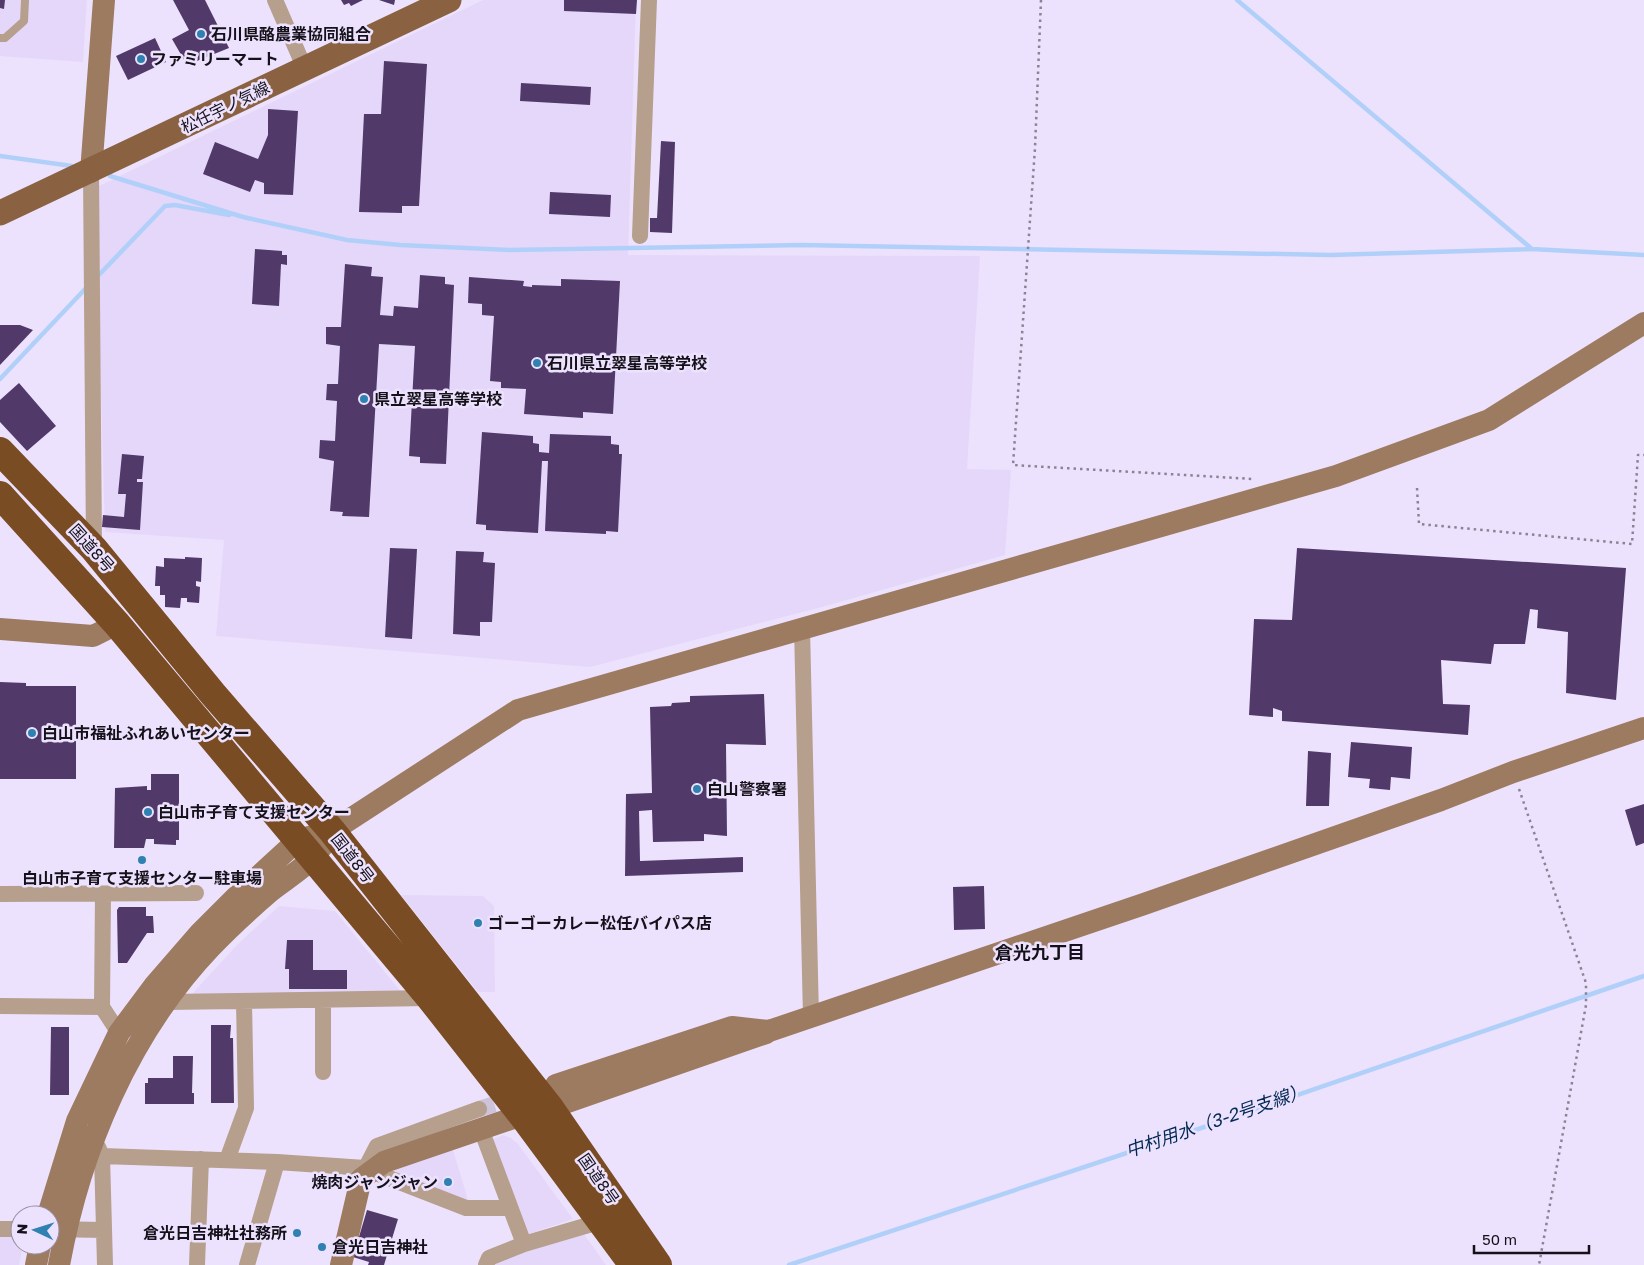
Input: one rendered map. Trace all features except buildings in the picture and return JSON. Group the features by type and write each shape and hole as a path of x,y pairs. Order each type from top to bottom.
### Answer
{"highway":[{"name":"国道8号","path":"0,451 94,548 213,694 332,831 553,1097 658,1265"},
{"name":"国道8号","path":"0,494 117,624 430,998 522,1115 633,1265"}],"main road":[{"name":"松任宇ノ気線","path":"0,213 91,172 449,0"}],"street":[{"path":"94,548 91,172 104,0"},
{"path":"275,0 305,69"},
{"path":"640,236 648,0"},
{"path":"51,1205 77,1121 119,1033 154,986 200,933 332,831 518,710 1336,476 1489,420 1644,322"},
{"path":"0,629 93,636 117,624"},
{"path":"802,628 811,1018"},
{"path":"553,1097 811,1018 1181,891 1441,800 1513,772 1644,728"},
{"path":"60,1225 98,1147 137,1047 167,1002 210,948 306,850"},
{"path":"0,894 196,893"},
{"path":"103,894 102,1007 119,1033"},
{"path":"167,1002 430,998"},
{"path":"323,1000 323,1072"},
{"path":"227,1160 246,1108 244,1002"},
{"path":"0,1006 102,1007"},
{"path":"341,1265 365,1173 384,1162 480,1119 522,1115"},
{"path":"480,1119 509,1208 524,1244"},
{"path":"98,1147 201,1159 277,1162 365,1173 466,1208 509,1208"},
{"path":"98,1147 105,1265"},
{"path":"197,1265 201,1159"},
{"path":"247,1265 277,1162"},
{"path":"486,1265 489,1258 524,1244 602,1221"},
{"path":"60,1229 104,1230"}],"lane":[{"path":"0,38 5,38 24,20 25,0"}],"path":[{"path":"1041,0 1028,256 1013,465 1260,479"},
{"path":"1417,488 1419,524 1632,544 1638,454 1644,455"},
{"path":"1513,772 1586,983 1586,1005 1540,1265"}],"shaded area":[{"path":"0,0 87,0 83,62 0,56"},
{"name":"石川県立翠星高等学校","path":"483,0 636,0 628,255 980,256 967,469 1011,470 1005,555 822,607 590,667 216,636 224,540 105,532 95,188"},
{"name":"ゴーゴーカレー松任バイパス店","path":"401,895 483,896 494,906 495,992 478,992"},
{"path":"279,906 335,911 402,993 191,995 237,945"},
{"path":"503,1135 511,1138 518,1144 573,1219 526,1235 491,1140"},
{"name":"焼肉ジャンジャン","path":"453,1150 469,1203 390,1172 417,1159"},
{"path":"581,1230 606,1265 492,1265"},
{"path":"10,1234 10,1255 21,1255 19,1265 0,1265 0,1235"}],"waterway":[{"path":"1237,0 1532,249"},
{"path":"0,156 72,166"},
{"path":"110,176 243,217 347,240 400,245 510,250 801,245 1331,255 1532,249 1644,255"},
{"path":"96,278 165,206 175,205 229,215"},
{"path":"0,379 87,287"},
{"name":"中村用水（3-2号支線）","path":"789,1265 1178,1136 1644,976"}],"tunnel":[{"path":"479,1109 517,1097"}],"place":[{"name":"石川県酪農業協同組合","path":"201,34"},
{"name":"ファミリーマート","path":"141,59"},
{"name":"石川県立翠星高等学校","path":"537,363"},
{"name":"県立翠星高等学校","path":"364,399"},
{"name":"白山市福祉ふれあいセンター","path":"32,733"},
{"name":"白山警察署","path":"697,789"},
{"name":"白山市子育て支援センター","path":"148,812"},
{"name":"白山市子育て支援センター駐車場","path":"142,860"},
{"name":"ゴーゴーカレー松任バイパス店","path":"478,923"},
{"name":"焼肉ジャンジャン","path":"448,1182"},
{"name":"倉光日吉神社社務所","path":"297,1233"},
{"name":"倉光日吉神社","path":"322,1247"}],"district":[{"name":"倉光九丁目","path":"1040,953"}]}
